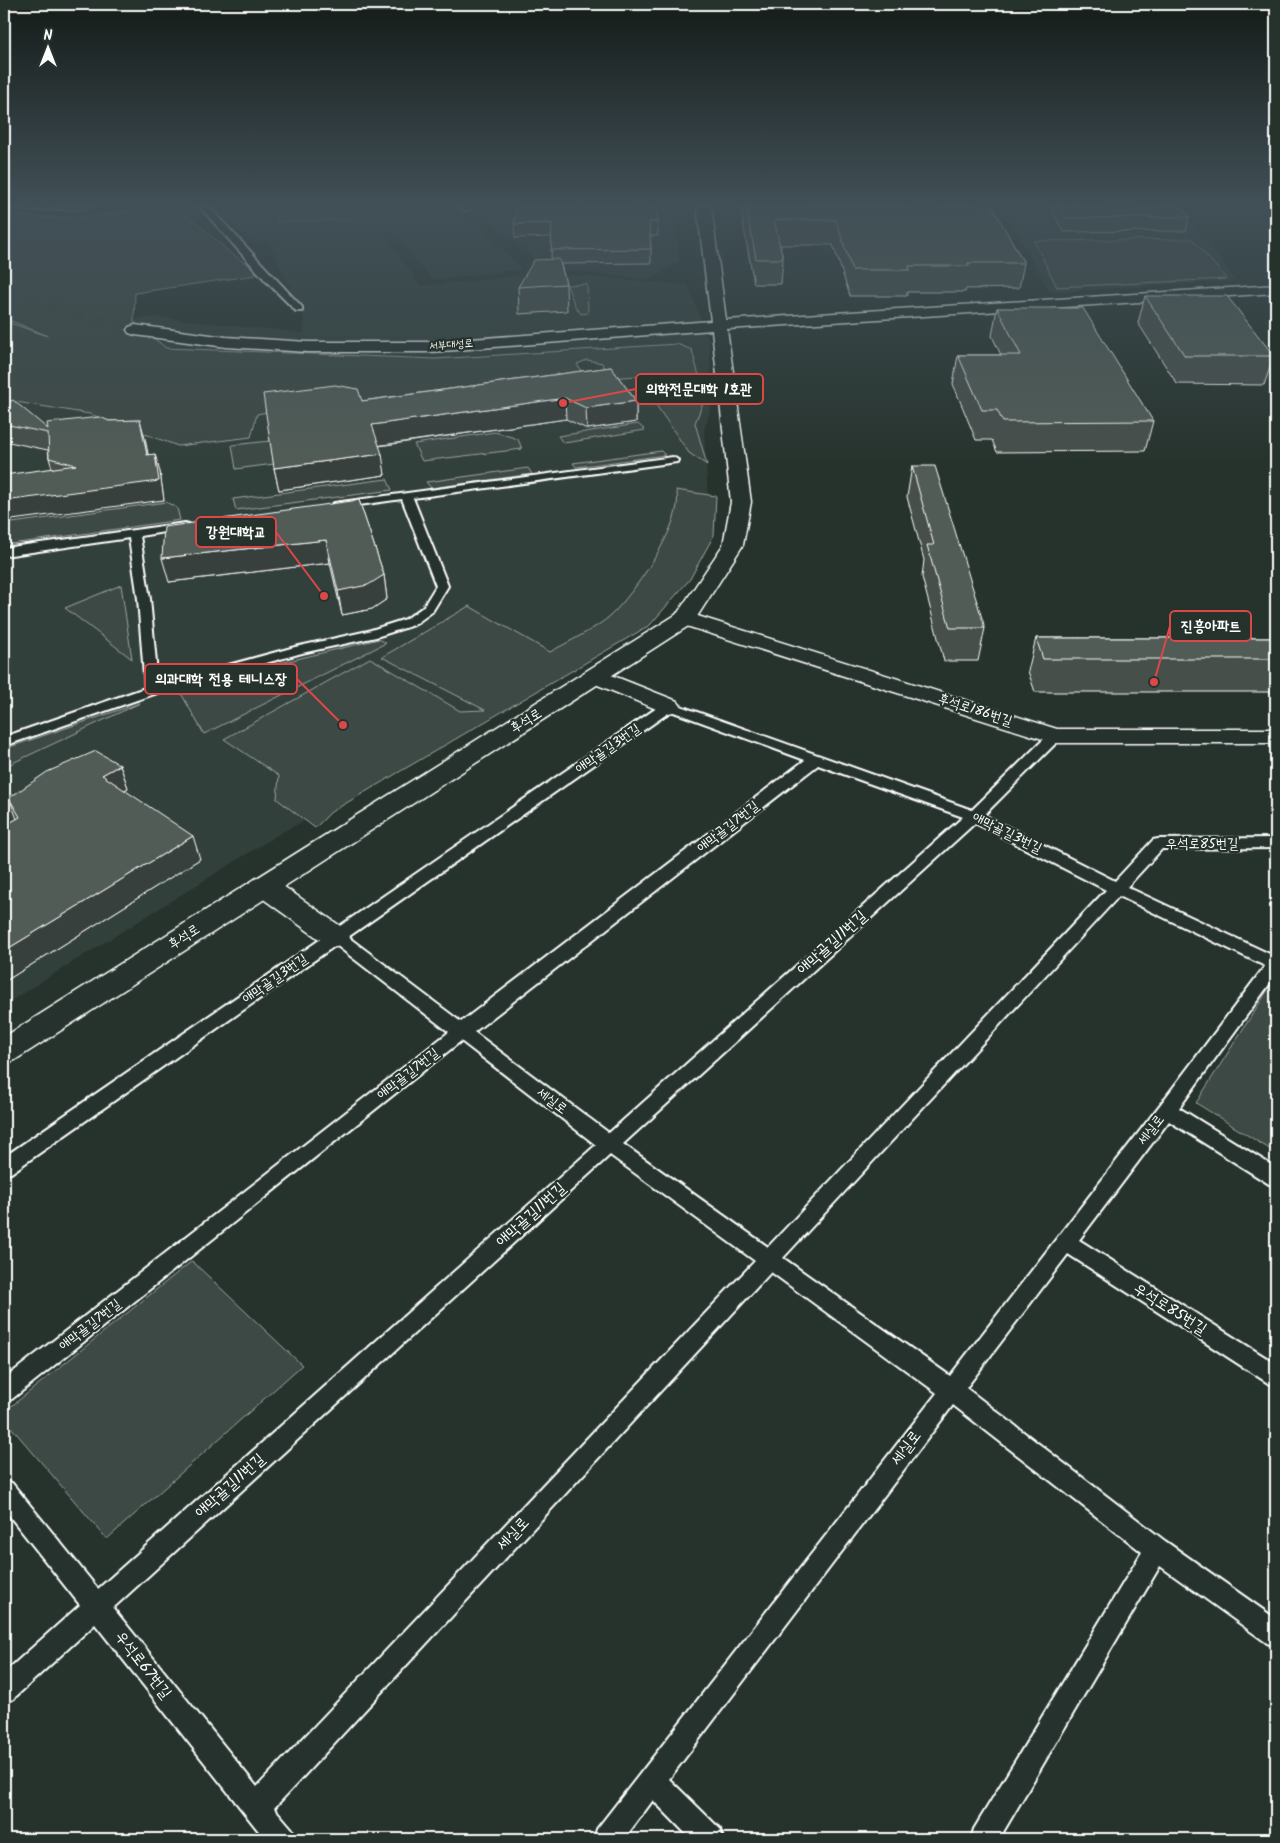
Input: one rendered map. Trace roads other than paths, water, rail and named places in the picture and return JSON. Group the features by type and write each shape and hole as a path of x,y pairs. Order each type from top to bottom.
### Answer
{"street":[{"name":"후석로","path":"4,1052 596,676 684,618 733,545 741,502 714,292"},
{"name":"서부대성로","path":"135,330 226,342 299,346 431,347 718,325 1229,292"},
{"name":"후석로186번길","path":"684,618 1055,736 1276,736"},
{"path":"596,676 669,706"},
{"path":"264,886 336,937"}],"lane":[{"path":"282,292 299,309"},
{"path":"329,506 406,495 423,495 673,460"},
{"path":"4,742 152,690 300,650 371,634 410,622 428,609 442,586 406,495"},
{"path":"4,552 193,525"},
{"path":"134,534 144,599 152,690"},
{"name":"애막골길3번길","path":"4,1167 669,706 974,816 1116,888 1276,964"},
{"name":"애막골길11번길","path":"4,1690 974,816 1055,736"},
{"name":"애막골길7번길","path":"4,1392 462,1032 815,760"},
{"name":"우석로85번길","path":"1116,888 1158,844 1276,843"},
{"name":"세실로","path":"256,1808 771,1260 1116,888"},
{"name":"세실로","path":"336,937 609,1144 951,1390 1156,1549 1276,1634"},
{"name":"세실로","path":"607,1839 1167,1110 1276,964"},
{"path":"1167,1110 1276,1178"},
{"name":"우석로85번길","path":"1065,1242 1276,1376"},
{"name":"우석로67번길","path":"4,1491 282,1839"},
{"path":"984,1839 1156,1549"},
{"path":"653,1781 710,1839"}],"tunnel":[{"path":"10,292 73,314 135,330"}],"place":[{"name":"의학전문대학 1호관","path":"563,403"},
{"name":"강원대학교","path":"324,596"},
{"name":"진흥아파트","path":"1154,682"},
{"name":"의과대학 전용 테니스장","path":"343,725"}]}
